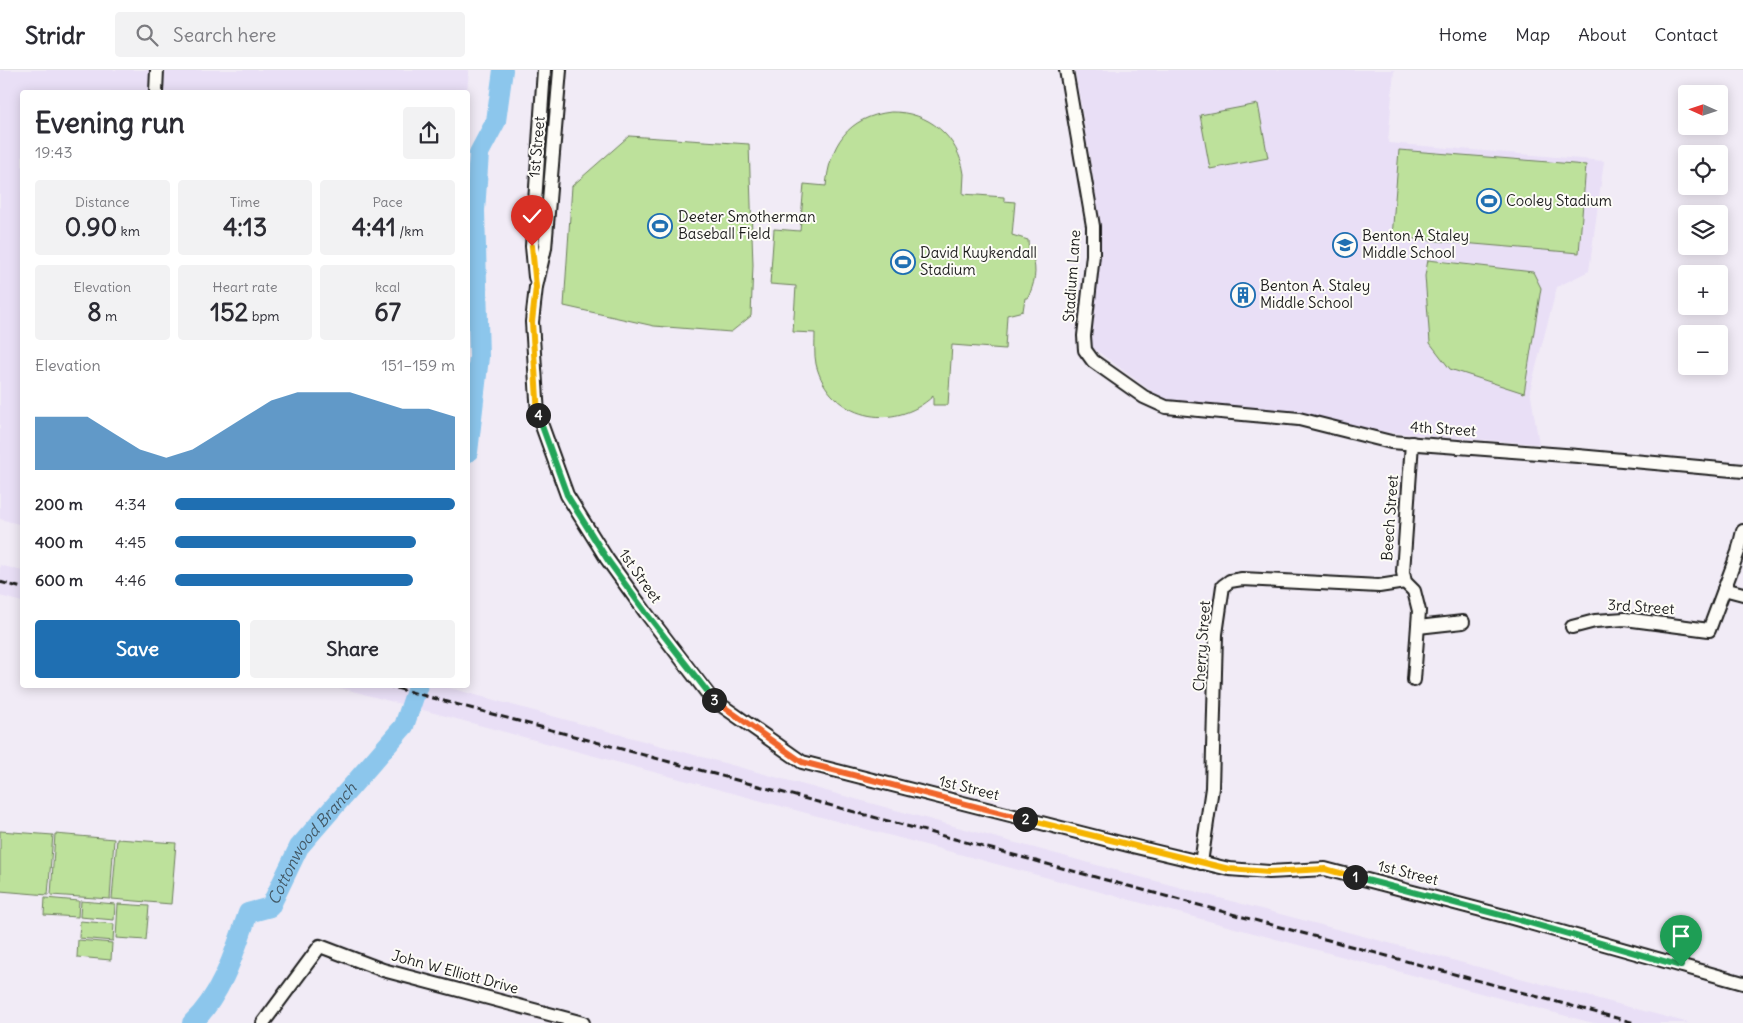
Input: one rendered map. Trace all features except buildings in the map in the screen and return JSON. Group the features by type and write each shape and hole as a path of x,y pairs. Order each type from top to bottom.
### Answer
{"street":[{"path":"156,90 157,70"},
{"name":"Stadium Lane","path":"1066,70 1092,226 1093,255 1084,336 1085,350 1093,361 1144,396"},
{"path":"544,73 560,73"},
{"name":"1st Street","path":"536,287 532,246 544,73"},
{"name":"1st Street","path":"560,73 545,248 536,287 532,322 538,415 567,495 607,559 711,698 802,762 1229,869 1269,872 1325,869 1512,918 1743,984"},
{"name":"4th Street","path":"1144,396 1166,407 1299,419 1391,442 1743,471"},
{"name":"Beech Street","path":"1412,444 1403,547 1403,572 1405,582 1414,591 1419,611 1414,680"},
{"path":"1743,531 1738,552 1724,589 1743,594"},
{"name":"Cherry Street","path":"1201,863 1212,788 1216,634 1223,586 1230,581 1242,579 1379,586 1405,582"},
{"name":"3rd Street","path":"1572,627 1595,621 1624,619 1709,630 1724,589"},
{"path":"1418,627 1463,622"},
{"name":"John W Elliott Drive","path":"263,1023 320,946 383,970 583,1023"}],"shaded area":[{"path":"0,70 469,70 467,90 20,90 20,524 0,519"},
{"name":"Benton A Staley Middle School","path":"1075,70 1394,70 1388,143 1604,161 1589,271 1557,287 1530,390 1539,444 1394,433 1339,424 1283,410 1162,399 1090,346 1100,219"},
{"path":"0,565 20,570 20,601 0,596"},
{"path":"341,688 450,688 1133,875 1689,1023 1593,1023"}],"green space":[{"path":"1258,104 1268,158 1210,169 1200,115"},
{"name":"David Kuykendall Stadium","path":"891,112 905,113 929,121 948,138 956,149 961,161 964,174 963,194 1004,197 1004,201 1015,202 1012,235 1028,240 1029,255 1032,256 1035,272 1030,293 1028,298 1025,298 1023,311 1007,315 1005,349 952,345 948,405 933,405 933,396 917,408 900,414 882,417 848,408 834,397 823,383 816,364 815,333 793,332 796,286 770,284 774,229 800,231 804,184 826,186 832,158 844,136 852,127 863,120"},
{"name":"Deeter Smotherman Baseball Field","path":"629,136 749,144 753,265 751,316 731,332 654,326 564,306 572,186"},
{"name":"Cooley Stadium","path":"1399,150 1586,165 1579,253 1392,237"},
{"path":"1428,260 1533,272 1541,288 1524,393 1450,369 1430,343 1425,276"},
{"path":"0,831 53,835 48,895 0,891"},
{"path":"55,834 114,839 110,899 51,895"},
{"path":"117,839 176,843 171,904 112,899"},
{"path":"45,898 79,901 78,917 44,915"},
{"path":"81,901 115,904 114,920 80,917"},
{"path":"118,904 149,906 146,940 116,938"},
{"path":"80,921 114,924 113,941 79,938"},
{"path":"78,940 112,943 111,960 77,957"}],"waterway":[{"name":"Cottonwood Branch","path":"470,435 479,357 475,211 479,153 496,121 503,70"},
{"name":"Cottonwood Branch","path":"192,1023 212,999 219,986 248,913 270,907 299,847 404,726 417,688"}],"railway":[{"path":"0,582 20,587"},
{"path":"396,688 1635,1023"}],"place":[{"name":"Cooley Stadium","path":"1489,201"},
{"name":"Deeter Smotherman Baseball Field","path":"660,226"},
{"name":"Benton A Staley Middle School","path":"1345,245"},
{"name":"David Kuykendall Stadium","path":"903,262"},
{"name":"Benton A. Staley Middle School","path":"1243,295"}],"route":[{"path":"532,246 536,287 532,322 538,415 567,495 607,559 711,698 802,762 1229,869 1269,872 1325,869 1512,918 1681,966"}]}
